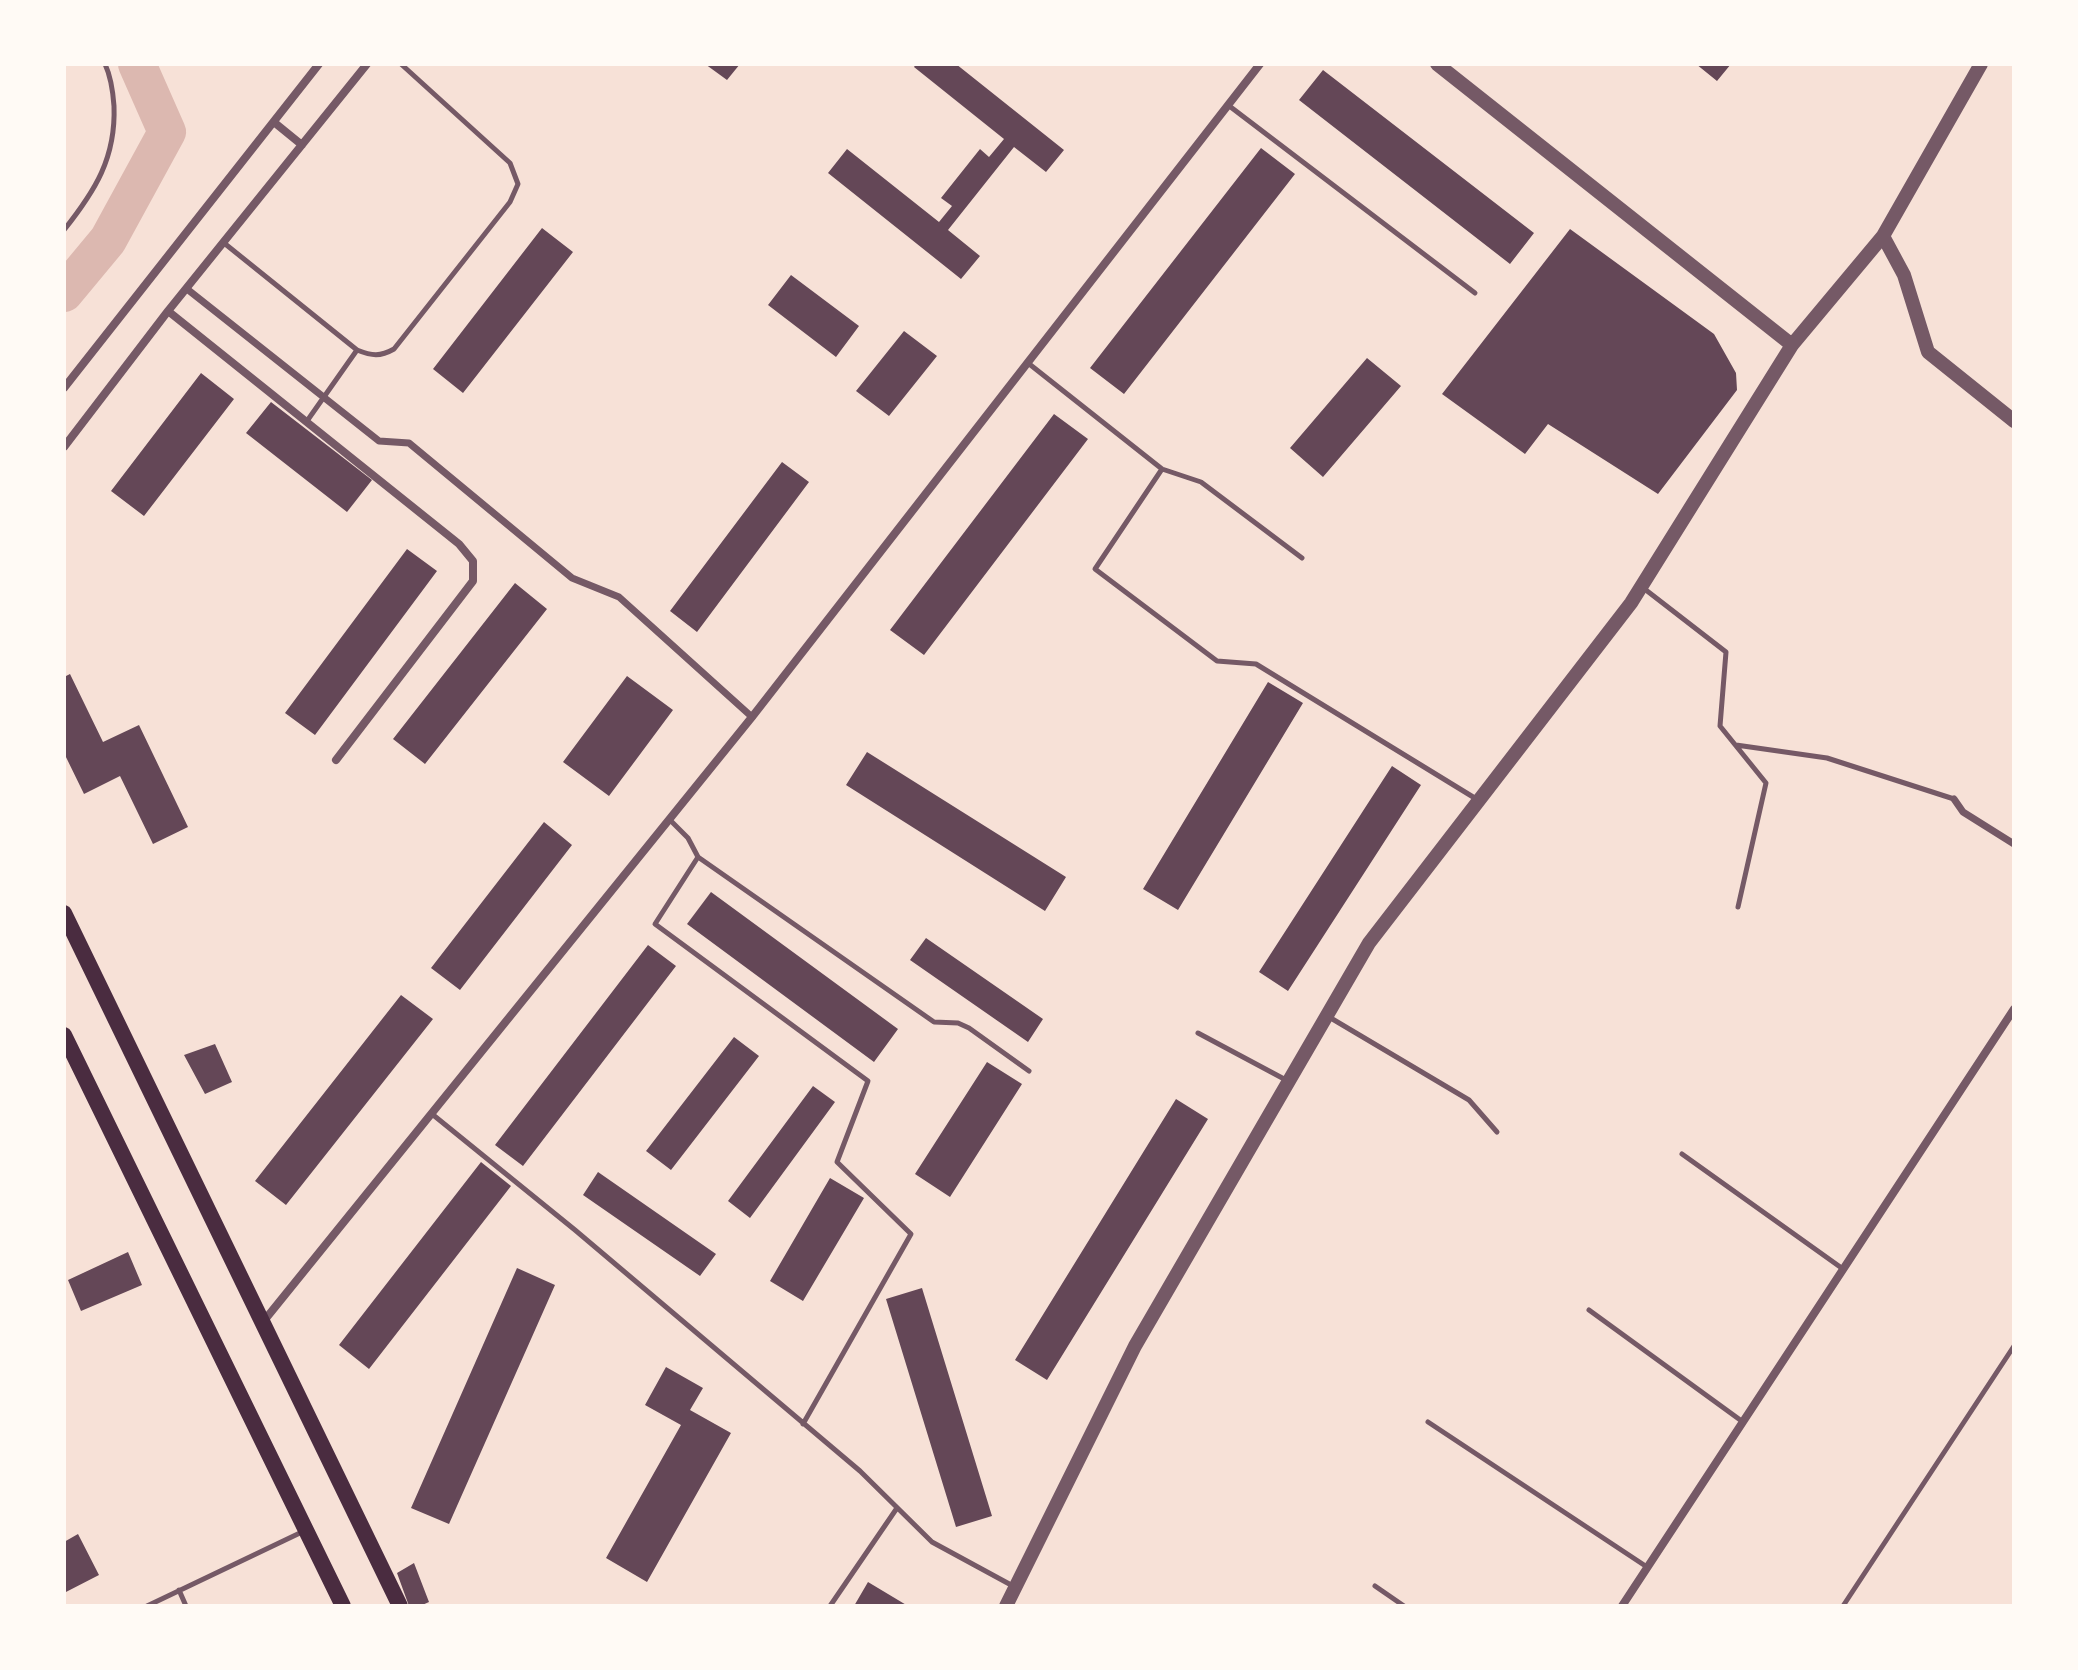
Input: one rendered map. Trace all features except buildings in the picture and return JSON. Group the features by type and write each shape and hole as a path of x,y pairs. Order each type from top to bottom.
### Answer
{"main road":[{"path":"64,913 400,1606"},
{"path":"64,1035 343,1606"}],"street":[{"path":"64,388 319,64"},
{"path":"64,447 168,311 367,64"},
{"path":"263,1323 752,717 1260,64"},
{"path":"1437,64 1792,345"},
{"path":"1006,1606 1135,1346 1369,943 1641,587 1792,345 1883,236 1981,64"},
{"path":"275,123 302,145"},
{"path":"1883,236 1904,275 1928,352 2014,421"},
{"path":"187,289 379,441 409,443 572,578 619,597 752,717"},
{"path":"168,311 459,544 473,561 473,581 336,760"},
{"path":"1954,799 1963,812 2014,844"},
{"path":"1622,1606 2014,1009"}],"lane":[{"path":"64,230 98,181 110,156 115,126 109,73 105,64"},
{"path":"224,243 357,350 371,356 383,355 394,349 510,202 518,184 510,163 401,64"},
{"path":"1228,105 1475,293"},
{"path":"307,421 357,350"},
{"path":"1028,363 1162,469 1201,482 1302,558"},
{"path":"1162,469 1095,569 1217,661 1256,664 1479,801"},
{"path":"1641,587 1726,652 1720,726 1766,783 1738,907"},
{"path":"1735,745 1827,758 1954,799"},
{"path":"670,820 688,838 698,857 934,1022 958,1023 969,1028 1029,1071"},
{"path":"698,857 655,924 868,1081 837,1162 911,1234 803,1424"},
{"path":"1328,1016 1469,1100 1497,1132"},
{"path":"1198,1033 1291,1082"},
{"path":"432,1114 575,1230 860,1471 932,1542 1016,1587"},
{"path":"1682,1154 1843,1269"},
{"path":"1589,1310 1743,1422"},
{"path":"1843,1606 2014,1346"},
{"path":"1428,1422 1647,1567"},
{"path":"830,1606 897,1508"},
{"path":"147,1606 306,1530"},
{"path":"1375,1586 1404,1606"},
{"path":"179,1590 186,1606"}],"waterway":[{"path":"64,293 108,240 167,132 137,64"}]}
